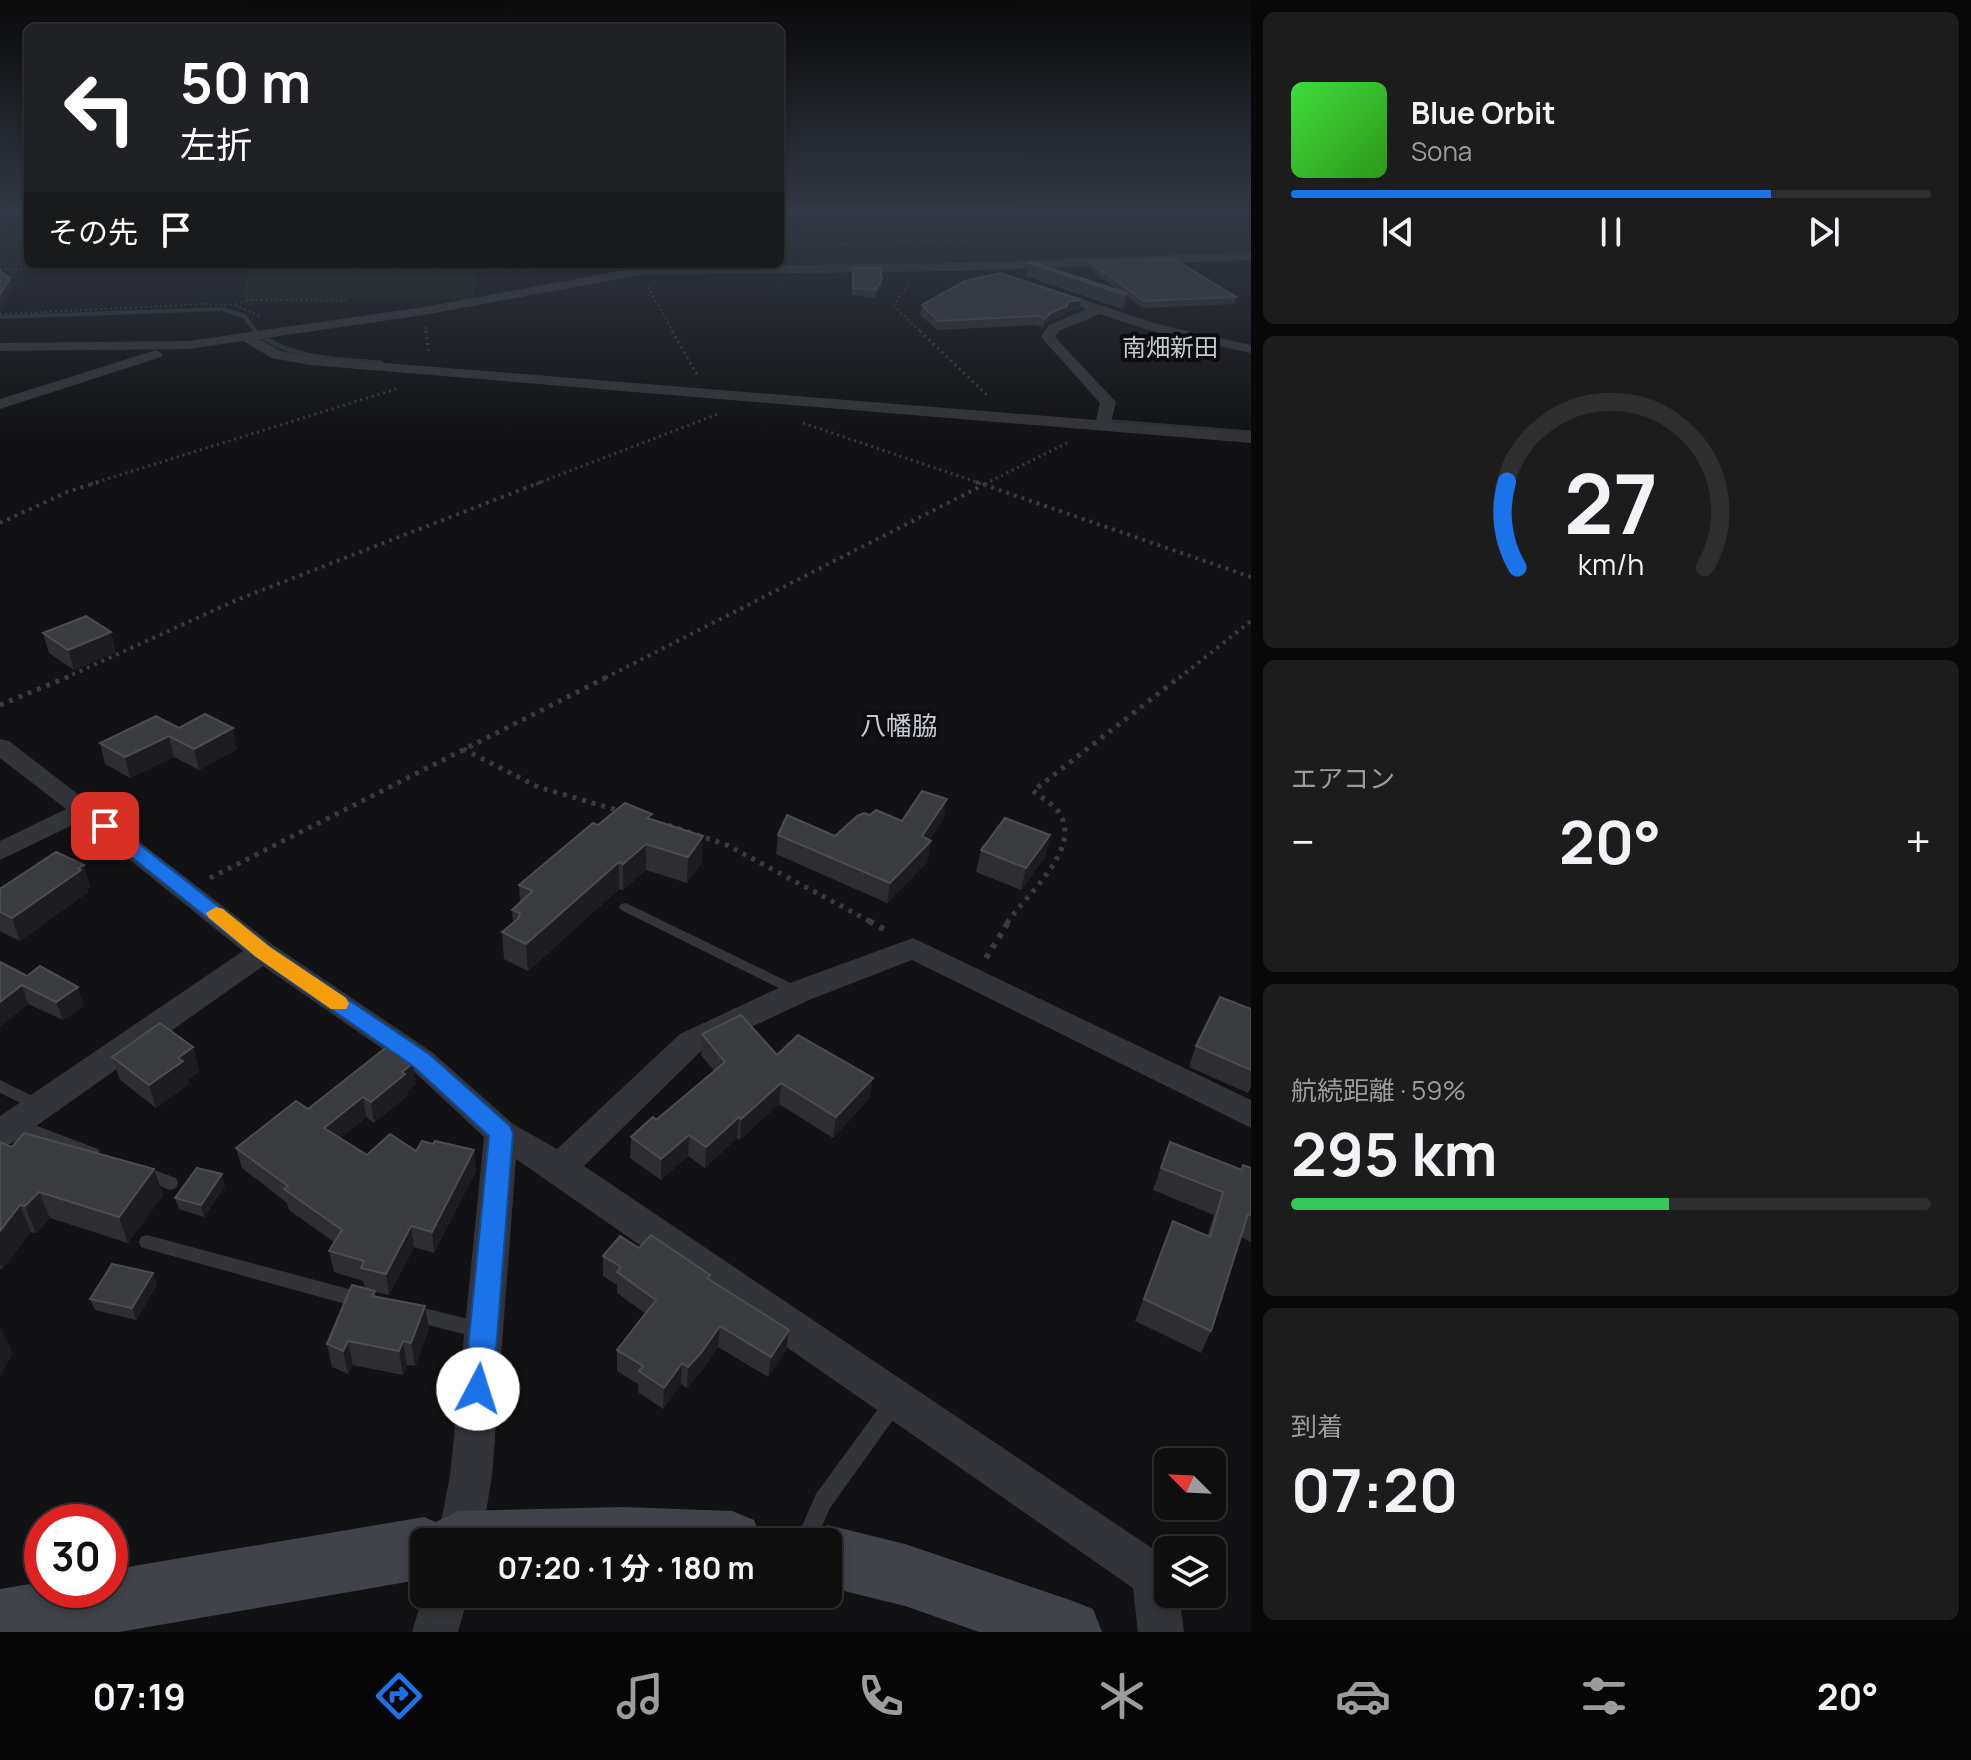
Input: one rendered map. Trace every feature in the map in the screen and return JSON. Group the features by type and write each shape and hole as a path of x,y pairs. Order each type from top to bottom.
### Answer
{"street":[{"path":"0,347 182,346 424,311 547,288"},
{"path":"1039,288 1183,335 1251,349"},
{"path":"1100,309 1054,328 1048,337 1108,402 1104,421"},
{"path":"247,338 264,350 291,358 451,373 1104,421 1251,438"},
{"path":"0,404 182,346"},
{"path":"0,746 263,952 421,1060 501,1133 560,1168 1154,1576 1161,1632"},
{"path":"0,852 84,810"},
{"path":"560,1168 691,1042 798,992 913,948 1251,1115"},
{"path":"7,1129 263,952"},
{"path":"461,1528 471,1476 501,1133"},
{"path":"0,1621 410,1550"},
{"path":"842,1559 905,1575 1070,1632"},
{"path":"435,1632 442,1608"}],"lane":[{"path":"626,907 798,992"},
{"path":"0,1086 40,1106"},
{"path":"7,1129 102,1157"},
{"path":"129,1167 170,1183"},
{"path":"147,1242 483,1331"},
{"path":"811,1528 823,1501 896,1399"}],"path":[{"path":"650,288 701,381"},
{"path":"907,288 894,306 996,404"},
{"path":"424,311 430,358"},
{"path":"0,523 67,492 451,373"},
{"path":"0,705 158,638 239,599 731,409"},
{"path":"791,419 1251,577"},
{"path":"187,890 1104,421"},
{"path":"975,976 1023,901 1048,874 1062,849 1065,830 1061,815 1033,791 1251,621"},
{"path":"463,749 538,787 623,812"},
{"path":"665,824 727,845 902,938 913,948"}],"shaded area":[{"path":"245,288 475,288 474,299 243,300"}],"building":[{"path":"952,288 1045,288 1081,300 1067,302 1067,306 1050,313 1045,319 1038,316 938,321 922,305"},
{"path":"1104,288 1127,293 1125,295"},
{"path":"1126,288 1222,288 1236,297 1144,301"},
{"path":"86,616 111,632 68,650 43,633"},
{"path":"205,714 233,728 194,749 169,736 125,757 100,743 156,716 179,728"},
{"path":"922,791 947,799 922,836 931,841 890,883 778,835 787,815 835,836 857,816 864,813 870,815 876,810 902,821"},
{"path":"625,803 652,814 647,818 703,836 688,857 646,844 623,864 619,862 526,944 502,932 518,919 520,913 512,910 533,891 519,885 593,823 598,825"},
{"path":"1005,818 1050,835 1026,868 981,850"},
{"path":"56,852 84,865 12,918 0,912 0,889"},
{"path":"0,962 27,976 40,966 78,987 56,1002 22,985 0,1002"},
{"path":"1220,997 1251,1009 1251,1070 1196,1046"},
{"path":"741,1015 777,1055 798,1035 873,1078 836,1117 781,1083 706,1147 689,1135 661,1159 631,1137 725,1062 702,1034"},
{"path":"160,1023 193,1047 178,1058 183,1061 149,1085 112,1057"},
{"path":"388,1046 413,1063 402,1072 405,1074 371,1102 363,1097 324,1128 367,1155 390,1134 416,1151 422,1141 474,1150 432,1232 411,1226 386,1274 361,1268 364,1261 329,1251 342,1230 284,1189 288,1186 236,1148 296,1101 308,1109"},
{"path":"24,1133 154,1169 119,1217 39,1192 25,1206 20,1205 0,1231 0,1142 12,1147"},
{"path":"1170,1142 1242,1170 1243,1165 1251,1168 1251,1215 1248,1214 1211,1331 1144,1299 1173,1221 1210,1237 1223,1192 1161,1168"},
{"path":"197,1168 222,1174 201,1205 175,1198"},
{"path":"651,1235 710,1275 707,1278 789,1330 771,1357 720,1326 701,1353 688,1367 682,1363 664,1388 639,1371 643,1366 617,1350 656,1300 617,1272 621,1267 603,1256 620,1236 639,1248"},
{"path":"112,1264 153,1273 132,1308 90,1299"},
{"path":"352,1285 375,1291 372,1296 425,1306 411,1343 403,1341 399,1351 348,1341 343,1351 327,1344"}],"waterway":[{"path":"0,317 223,309 244,316 256,332"},
{"path":"256,332 269,341 299,353 381,363"},
{"path":"1101,421 1251,433"}],"slow traffic":[{"path":"216,913 263,952 339,1004"}],"district":[{"name":"南畑新田","path":"1170,348"},
{"name":"八幡脇","path":"899,726"}],"route":[{"path":"105,826 263,952 421,1060 501,1133 478,1389"}]}
